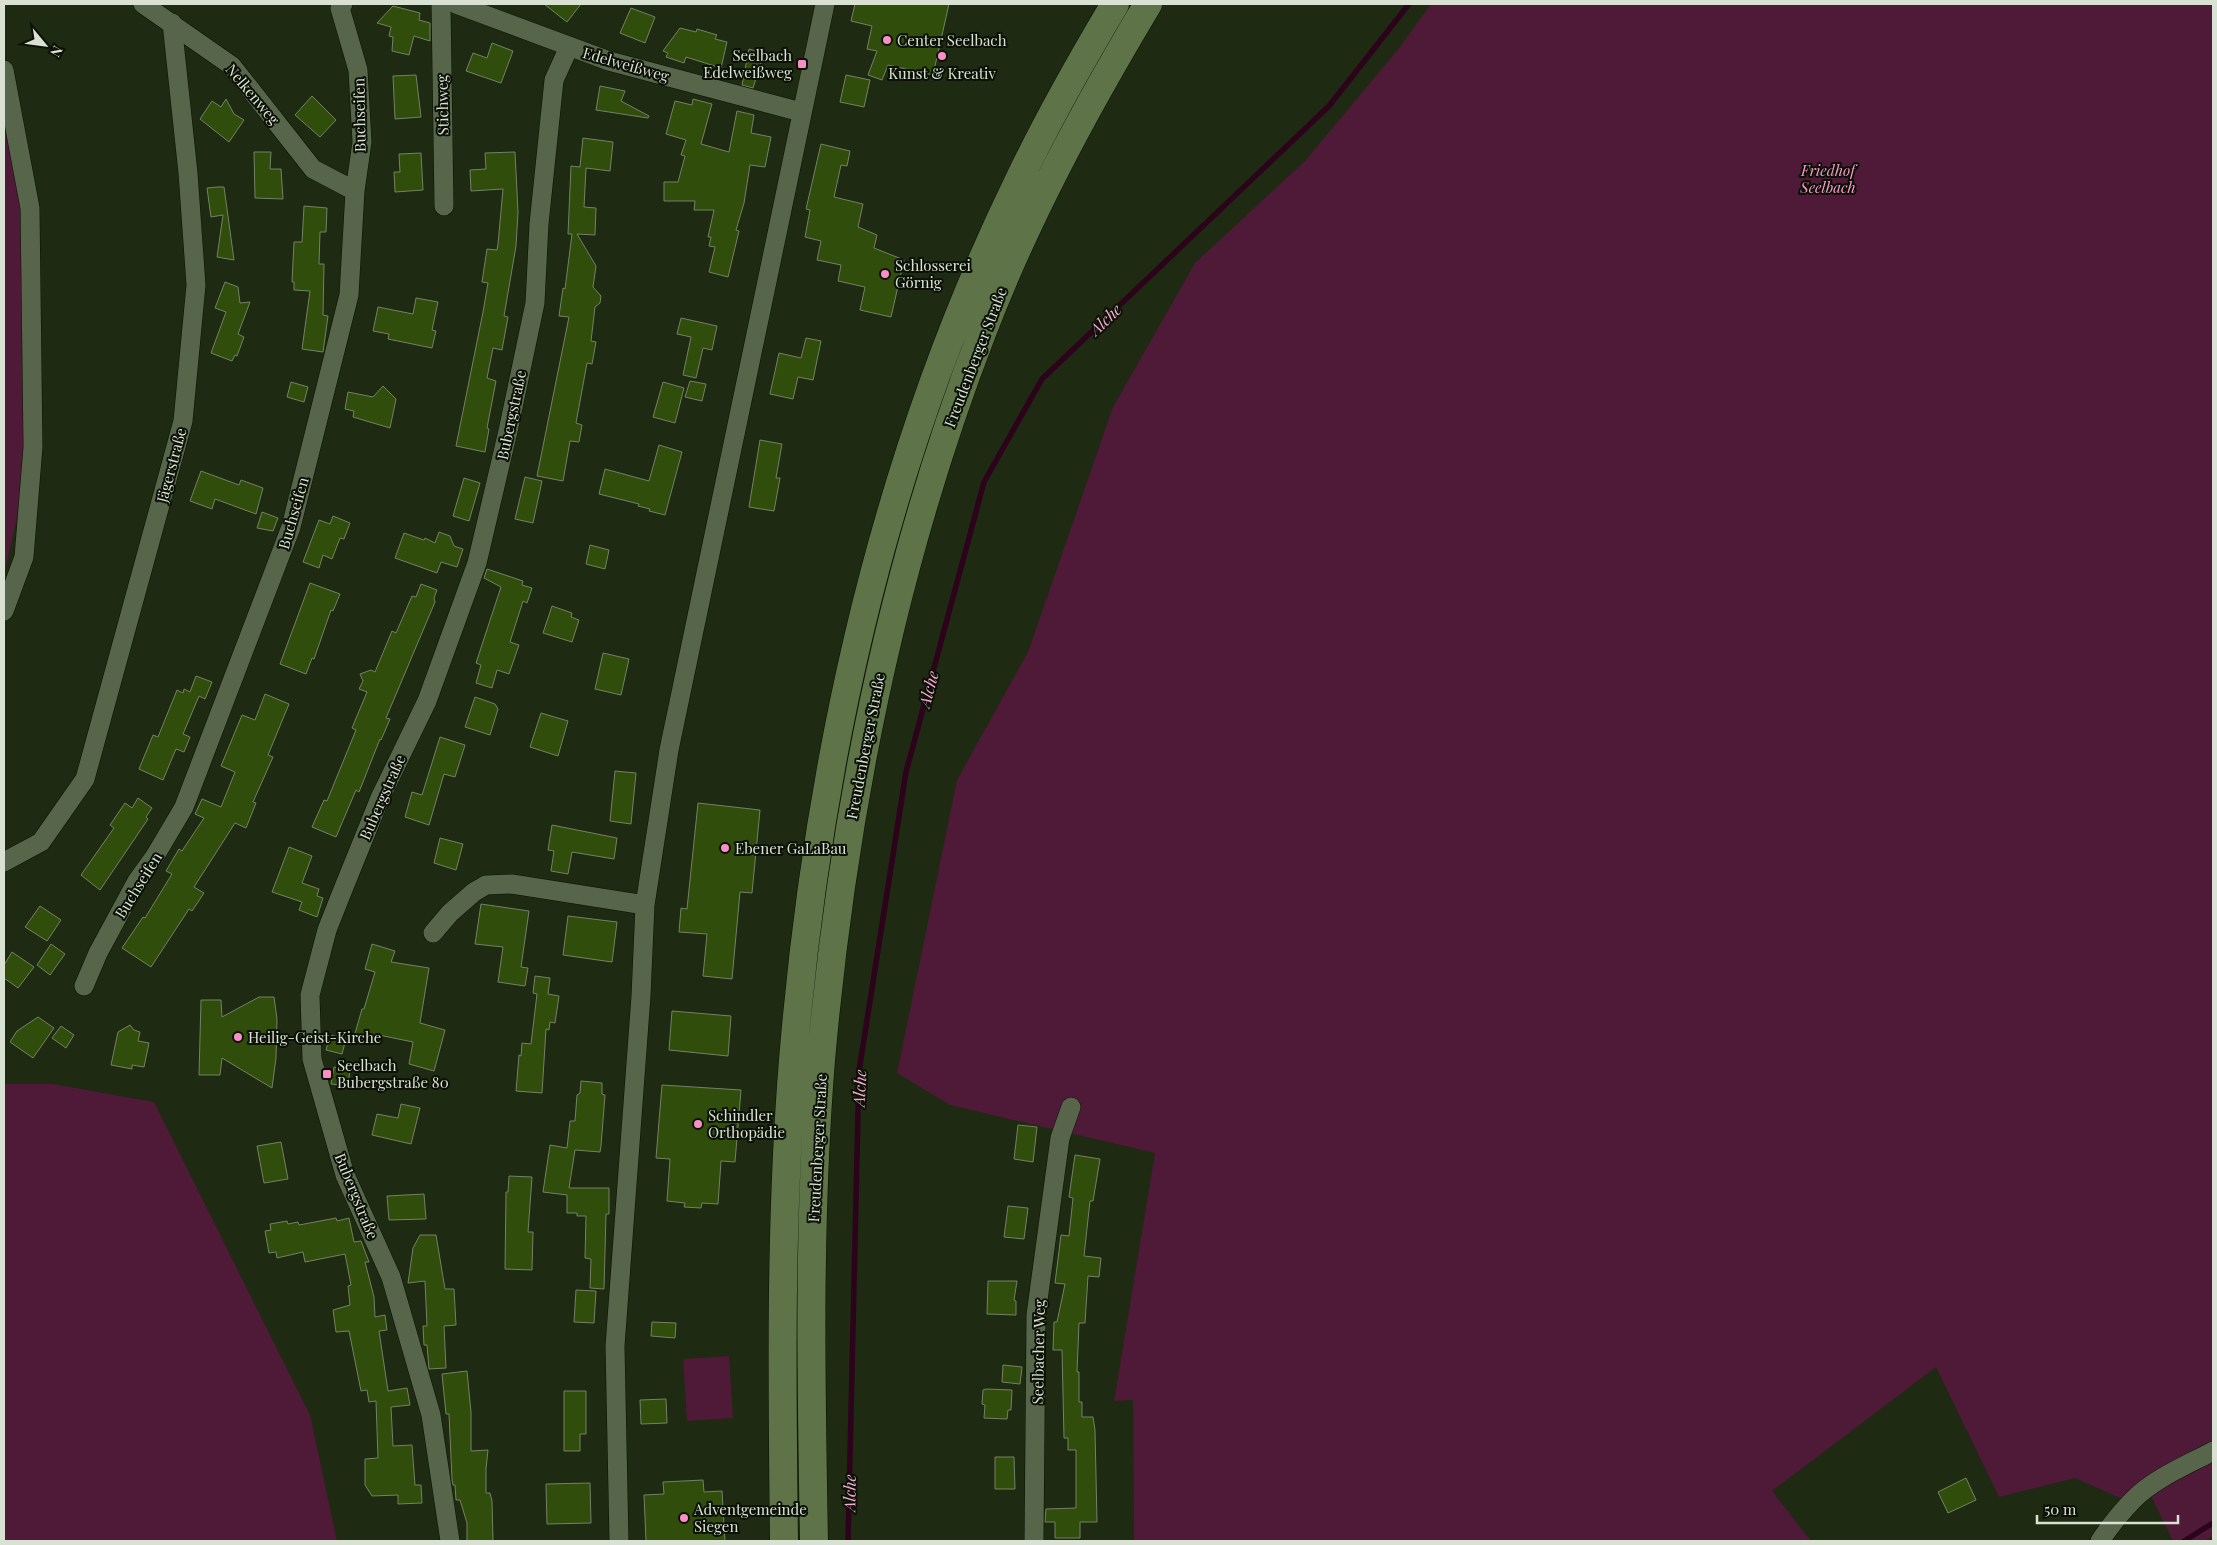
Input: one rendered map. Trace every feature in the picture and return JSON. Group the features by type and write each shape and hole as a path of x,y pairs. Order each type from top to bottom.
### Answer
{"main road":[{"name":"Freudenberger Straße","path":"784,1541 782,1376 786,1201 793,1063 804,946 820,830 843,706 868,597 893,504 922,414 956,323 1017,183 1053,111 1115,4"},
{"name":"Freudenberger Straße","path":"814,1541 811,1376 814,1197 821,1062 833,948 849,830 870,711 896,599 922,510 950,421 982,331 1048,184 1115,58 1148,4"}],"street":[{"name":"Nelkenweg","path":"143,4 232,66 312,169 355,191"},
{"name":"Buchseifen","path":"84,986 98,953 137,882 184,807 292,528 349,294 355,191 362,142 358,70 340,8 343,4"},
{"name":"Stichweg","path":"441,4 444,206"},
{"name":"Edelweißweg","path":"456,4 608,61 802,112"},
{"path":"619,1541 615,1346 641,996 645,905 669,750 825,4"},
{"name":"Jägerstraße","path":"4,862 41,842 85,779 183,421 196,285 188,173 172,23"},
{"name":"Bubergstraße","path":"450,1541 431,1414 391,1277 345,1176 312,1059 310,996 328,930 340,897 380,798 428,701 477,563 508,431 535,303 539,224 554,80 569,47"},
{"path":"4,70 30,208 33,447 24,557 4,610"},
{"path":"433,933 450,914 474,892 486,884 512,884 645,905"},
{"name":"Seelbacher Weg","path":"1034,1541 1036,1315 1060,1138 1071,1107"},
{"path":"2100,1541 2115,1520 2141,1493 2213,1451"}],"green space":[{"name":"Friedhof Seelbach","path":"1431,4 2213,4 2213,1536 2204,1541 2173,1541 2150,1494 2120,1498 2075,1478 1999,1497 1936,1367 1772,1491 1811,1541 1134,1541 1133,1400 1114,1401 1155,1153 950,1105 897,1073 957,780 1028,652 1113,407 1195,263 1305,161 1399,48"},
{"path":"4,55 26,144 41,409 4,575"},
{"path":"4,1084 53,1084 154,1102 310,1415 337,1541 4,1541"},
{"path":"729,1356 733,1418 687,1421 683,1359"}],"building":[{"path":"544,4 581,4 567,22"},
{"path":"855,4 949,4 933,75 888,65 882,80 868,75 877,51 867,49 872,26 851,21"},
{"path":"393,6 420,13 419,20 430,23 430,41 414,36 409,55 392,51 393,37 389,36 391,27 377,23"},
{"path":"631,8 655,17 645,43 620,33"},
{"path":"680,28 696,32 697,29 717,35 715,39 727,42 721,68 686,57 684,63 666,57 668,53 663,51"},
{"path":"492,43 513,51 501,83 466,71 473,53 487,58"},
{"path":"749,49 764,53 753,88 742,85"},
{"path":"416,75 421,117 395,119 393,76"},
{"path":"846,75 870,80 864,107 840,102"},
{"path":"600,86 625,91 621,101 649,116 648,118 596,110"},
{"path":"312,96 336,120 320,137 295,115"},
{"path":"226,99 234,114 244,120 229,142 200,119 212,101 221,107"},
{"path":"693,99 712,104 701,144 729,152 737,111 754,115 751,133 771,137 765,167 750,165 744,203 736,230 739,231 728,277 709,272 715,247 709,246 711,237 708,237 714,210 694,210 695,201 664,201 664,182 678,182 685,156 681,155 686,140 666,134 675,101 692,105"},
{"path":"583,138 613,142 610,171 586,168 584,207 596,208 595,235 577,234 596,266 593,287 601,296 600,303 595,307 591,341 596,342 592,364 587,363 576,423 582,425 579,442 570,441 563,481 537,476 569,317 559,316 563,288 565,289 572,234 568,234 571,166 580,167"},
{"path":"821,144 850,151 847,166 841,165 834,197 863,204 858,227 877,235 874,248 904,260 891,317 860,310 865,287 838,281 841,265 817,260 821,241 805,237 810,210 806,209"},
{"path":"254,152 271,152 270,169 281,169 283,199 255,198"},
{"path":"515,152 518,212 516,246 504,316 508,317 502,350 493,348 487,378 496,381 487,428 489,429 485,452 456,446 488,283 482,282 487,249 497,250 503,189 471,191 470,170 486,169 485,153"},
{"path":"421,153 423,190 395,192 394,172 400,172 399,154"},
{"path":"224,187 234,260 217,257 223,215 211,217 207,188"},
{"path":"304,206 327,208 326,232 320,232 319,264 324,264 323,315 328,316 323,352 302,349 310,291 294,290 294,282 292,282 294,242 302,242"},
{"path":"225,282 238,287 240,303 250,302 238,334 244,337 237,356 235,355 232,361 211,353 226,312 215,308"},
{"path":"416,298 438,302 432,330 436,331 432,348 388,339 389,334 373,331 378,307 413,314"},
{"path":"681,318 717,326 712,350 703,348 696,378 683,375 691,337 677,334"},
{"path":"806,338 821,341 813,380 798,377 793,399 770,394 779,353 801,358"},
{"path":"690,381 706,384 702,401 685,397"},
{"path":"291,382 308,387 304,402 287,397"},
{"path":"663,382 684,388 675,423 653,417"},
{"path":"383,386 396,399 390,428 353,417 354,411 345,409 348,392 373,397"},
{"path":"760,440 782,444 776,478 780,478 774,511 749,507"},
{"path":"659,445 682,452 665,515 649,511 650,509 638,506 639,504 599,494 605,469 649,481"},
{"path":"201,471 239,485 241,480 263,488 256,514 215,499 212,509 190,501"},
{"path":"525,477 542,481 533,523 515,519"},
{"path":"464,478 480,483 469,521 453,516"},
{"path":"262,512 278,518 273,531 257,528"},
{"path":"333,516 350,523 344,539 340,538 332,559 323,555 319,568 303,562 319,520 330,524"},
{"path":"439,532 450,536 454,546 463,549 457,567 441,562 437,573 395,558 404,533 424,540 425,538 435,543"},
{"path":"590,545 609,550 605,569 586,564"},
{"path":"487,569 523,581 522,585 532,588 527,603 523,601 510,642 519,645 509,674 497,670 492,688 476,683 481,665 476,663 501,587 484,578"},
{"path":"310,583 340,594 333,611 331,610 314,659 312,658 306,674 280,664"},
{"path":"421,584 437,590 434,598 435,602 386,718 390,719 359,792 356,790 336,837 312,827 324,800 327,801 356,730 352,728 367,692 359,689 363,681 360,674 371,670 375,672 392,631 396,633 412,596 416,597"},
{"path":"552,606 572,613 571,617 579,620 572,642 543,633"},
{"path":"603,653 629,659 621,695 595,689"},
{"path":"196,676 212,682 205,699 199,696 183,734 190,737 184,752 176,749 163,780 139,769 153,735 158,737 177,690 183,693 184,689 190,692"},
{"path":"265,694 289,704 268,755 273,757 253,802 256,803 246,828 235,823 194,887 204,893 192,911 189,909 151,967 122,948 143,917 145,918 172,874 166,871 179,849 182,851 204,818 195,814 202,799 221,807 235,772 221,766 242,715 255,720"},
{"path":"475,697 495,704 498,709 490,735 465,727"},
{"path":"541,713 568,721 558,756 530,747"},
{"path":"440,737 465,745 455,777 444,774 429,825 405,817 412,792 422,795"},
{"path":"615,771 636,773 631,824 610,821"},
{"path":"138,798 152,808 146,817 148,819 100,890 81,875 114,828 110,825 125,803 132,808"},
{"path":"698,803 760,810 752,893 740,892 732,979 703,976 707,934 679,932 681,908 687,909"},
{"path":"552,825 617,838 614,859 572,852 568,874 551,871 554,851 548,850"},
{"path":"440,838 463,844 456,870 434,863"},
{"path":"289,847 312,856 302,883 319,889 317,896 323,898 317,917 299,910 302,902 272,892"},
{"path":"481,904 529,911 521,967 528,968 525,986 498,982 503,947 475,944"},
{"path":"40,906 61,920 47,941 25,927"},
{"path":"568,916 617,922 612,962 563,955"},
{"path":"51,944 65,954 50,975 37,965"},
{"path":"372,944 395,951 391,962 429,968 420,1023 445,1030 434,1071 409,1064 413,1042 379,1035 377,1044 354,1037 375,972 365,969"},
{"path":"12,952 34,967 18,988 4,978 4,965"},
{"path":"535,976 550,978 548,994 559,996 555,1023 550,1022 549,1030 546,1029 542,1093 516,1091 522,1043 531,1044 537,994 533,993"},
{"name":"Heilig-Geist-Kirche","path":"259,997 274,997 277,1019 276,1058 272,1088 222,1058 220,1075 199,1075 201,1000 221,1000 222,1017"},
{"path":"672,1011 731,1016 728,1056 669,1050"},
{"path":"38,1017 54,1028 33,1058 10,1042 17,1031"},
{"path":"130,1025 134,1030 140,1032 138,1041 149,1043 144,1067 132,1065 132,1069 111,1065 118,1032"},
{"path":"61,1026 74,1035 66,1048 52,1038"},
{"path":"330,1035 346,1039 342,1054 326,1050"},
{"path":"334,1067 350,1070 348,1086 331,1084"},
{"path":"581,1081 602,1083 602,1094 605,1095 601,1146 600,1152 575,1150 569,1188 609,1188 609,1214 606,1214 604,1289 590,1288 591,1259 585,1258 586,1216 577,1216 577,1213 567,1213 567,1195 543,1192 550,1145 567,1148 570,1121 575,1121 577,1095 580,1093"},
{"name":"Schindler Orthopädie","path":"662,1085 741,1090 735,1162 721,1161 718,1204 702,1203 701,1208 684,1207 685,1203 667,1201 670,1159 656,1158"},
{"path":"401,1104 420,1108 411,1144 372,1135 377,1114 398,1118"},
{"path":"1018,1125 1037,1127 1033,1162 1014,1159"},
{"path":"281,1142 288,1179 264,1183 257,1146"},
{"path":"1075,1155 1100,1159 1093,1201 1090,1201 1084,1256 1101,1258 1099,1277 1088,1276 1085,1323 1079,1323 1077,1372 1079,1372 1079,1402 1082,1402 1082,1417 1093,1417 1095,1430 1097,1522 1080,1522 1080,1538 1055,1538 1055,1522 1045,1522 1046,1509 1076,1508 1076,1450 1068,1450 1068,1438 1064,1438 1062,1350 1053,1350 1054,1322 1057,1322 1065,1284 1055,1283 1061,1235 1069,1236 1073,1198 1069,1197"},
{"path":"509,1176 532,1177 528,1232 533,1232 532,1270 505,1269 506,1192 508,1192"},
{"path":"424,1194 426,1219 389,1220 387,1196"},
{"path":"1008,1206 1028,1208 1024,1239 1004,1237"},
{"path":"336,1218 337,1221 349,1218 354,1242 361,1241 369,1262 365,1262 374,1297 375,1317 385,1315 387,1330 379,1331 388,1391 407,1388 410,1405 391,1407 393,1446 412,1445 415,1485 421,1485 422,1503 398,1504 398,1495 372,1496 365,1485 365,1459 378,1458 376,1401 369,1402 367,1390 361,1391 349,1331 336,1332 333,1310 350,1305 348,1286 351,1285 345,1254 305,1262 303,1252 277,1258 276,1252 269,1253 265,1231 271,1230 270,1224 287,1221 288,1224 298,1222 299,1225"},
{"path":"420,1235 436,1235 445,1289 454,1289 456,1325 444,1326 446,1368 429,1369 427,1345 424,1345 423,1326 427,1326 425,1281 408,1283 413,1248"},
{"path":"988,1281 1017,1281 1014,1300 1016,1301 1016,1315 987,1314"},
{"path":"576,1290 596,1291 594,1323 574,1322"},
{"path":"652,1322 676,1323 675,1338 651,1336"},
{"path":"1003,1365 1022,1367 1020,1384 1002,1382"},
{"path":"467,1371 471,1412 471,1451 488,1450 486,1493 490,1493 492,1501 493,1541 467,1541 467,1523 460,1500 456,1500 455,1485 453,1485 452,1479 449,1414 446,1414 442,1374"},
{"path":"983,1390 1012,1390 1011,1410 1008,1410 1007,1419 984,1418 985,1405 982,1404"},
{"path":"564,1391 586,1391 586,1434 580,1434 580,1451 564,1451"},
{"path":"666,1399 667,1423 641,1424 640,1400"},
{"path":"995,1457 1014,1457 1015,1489 995,1489"},
{"path":"1966,1478 1976,1500 1948,1513 1938,1492"},
{"name":"Adventgemeinde Siegen","path":"703,1480 704,1492 722,1491 725,1541 646,1541 644,1495 664,1494 663,1482"},
{"path":"590,1483 591,1523 547,1524 546,1484"}],"waterway":[{"name":"Alche","path":"848,1541 859,1071 906,772 984,482 1042,379 1329,106 1409,4"},
{"path":"2184,1541 2213,1523"}],"place":[{"name":"Center Seelbach","path":"887,40"},
{"name":"Kunst & Kreativ","path":"942,56"},
{"name":"Seelbach Edelweißweg","path":"802,64"},
{"name":"Schlosserei Görnig","path":"885,274"},
{"name":"Ebener GaLaBau","path":"725,848"},
{"name":"Heilig-Geist-Kirche","path":"238,1037"},
{"name":"Seelbach Bubergstraße 80","path":"327,1074"},
{"name":"Schindler Orthopädie","path":"698,1124"},
{"name":"Adventgemeinde Siegen","path":"684,1518"}]}
